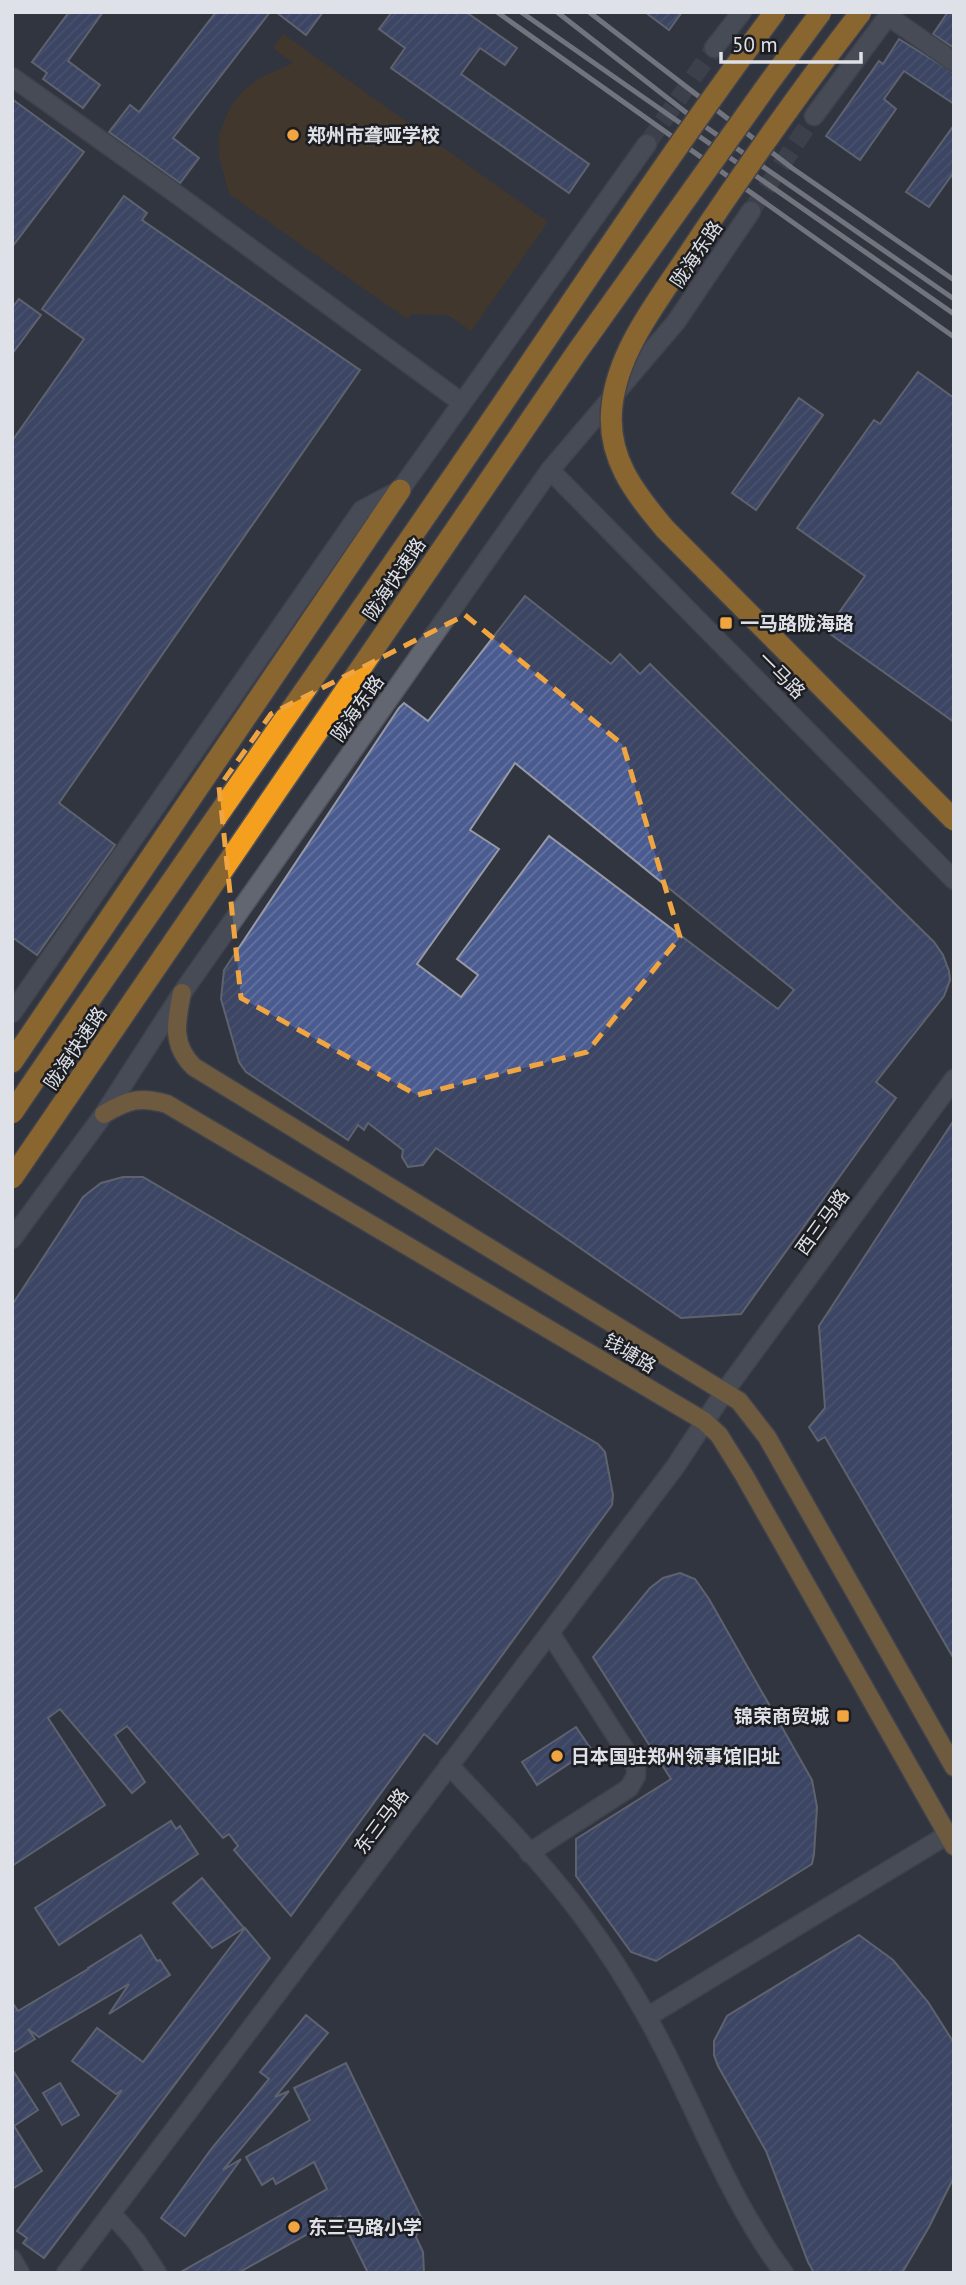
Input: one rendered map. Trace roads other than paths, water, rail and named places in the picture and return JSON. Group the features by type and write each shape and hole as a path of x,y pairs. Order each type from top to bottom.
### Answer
{"highway":[{"name":"陇海快速路","path":"12,1112 438,498 584,282 732,69 775,12"},
{"name":"陇海快速路","path":"12,1178 577,352 821,12"},
{"path":"861,12 802,88 731,191 632,345 616,386 612,428 623,474 665,529 954,820"},
{"path":"12,1062 400,490"}],"main road":[{"name":"钱塘路","path":"182,993 177,1036 184,1058 194,1067 739,1401 767,1437 954,1767"},
{"name":"钱塘路","path":"104,1114 135,1100 150,1099 167,1104 704,1421 719,1435 740,1467 951,1840"}],"street":[{"path":"714,48 742,12"},
{"path":"814,116 889,14 954,62"},
{"path":"12,77 187,201 461,402"},
{"path":"12,1013 362,510 400,490 647,144"},
{"name":"陇海东路","path":"12,1239 104,1114 182,993 550,470 676,322 751,211"},
{"name":"一马路","path":"550,470 954,880"},
{"name":"西三马路","path":"724,1391 954,1079"},
{"name":"东三马路","path":"66,2273 675,1467 724,1391"},
{"path":"529,1853 629,1788 636,1776 636,1767 550,1633"},
{"path":"449,1765 585,1920 647,2017 754,2232 784,2273"},
{"path":"647,2017 951,1840"},
{"path":"111,2213 136,2241 157,2273"},
{"path":"12,2259 20,2273"}],"tunnel":[{"path":"647,144 714,48"},
{"path":"751,211 814,116"}],"railway":[{"path":"497,12 954,337"},
{"path":"521,12 954,314"},
{"path":"557,12 697,121 954,299"},
{"path":"589,12 792,168 954,280"}],"place":[{"name":"郑州市聋哑学校","path":"293,135"},
{"name":"一马路陇海路","path":"726,623"},
{"name":"锦荣商贸城","path":"843,1716"},
{"name":"日本国驻郑州领事馆旧址","path":"557,1756"},
{"name":"东三马路小学","path":"294,2227"}]}
